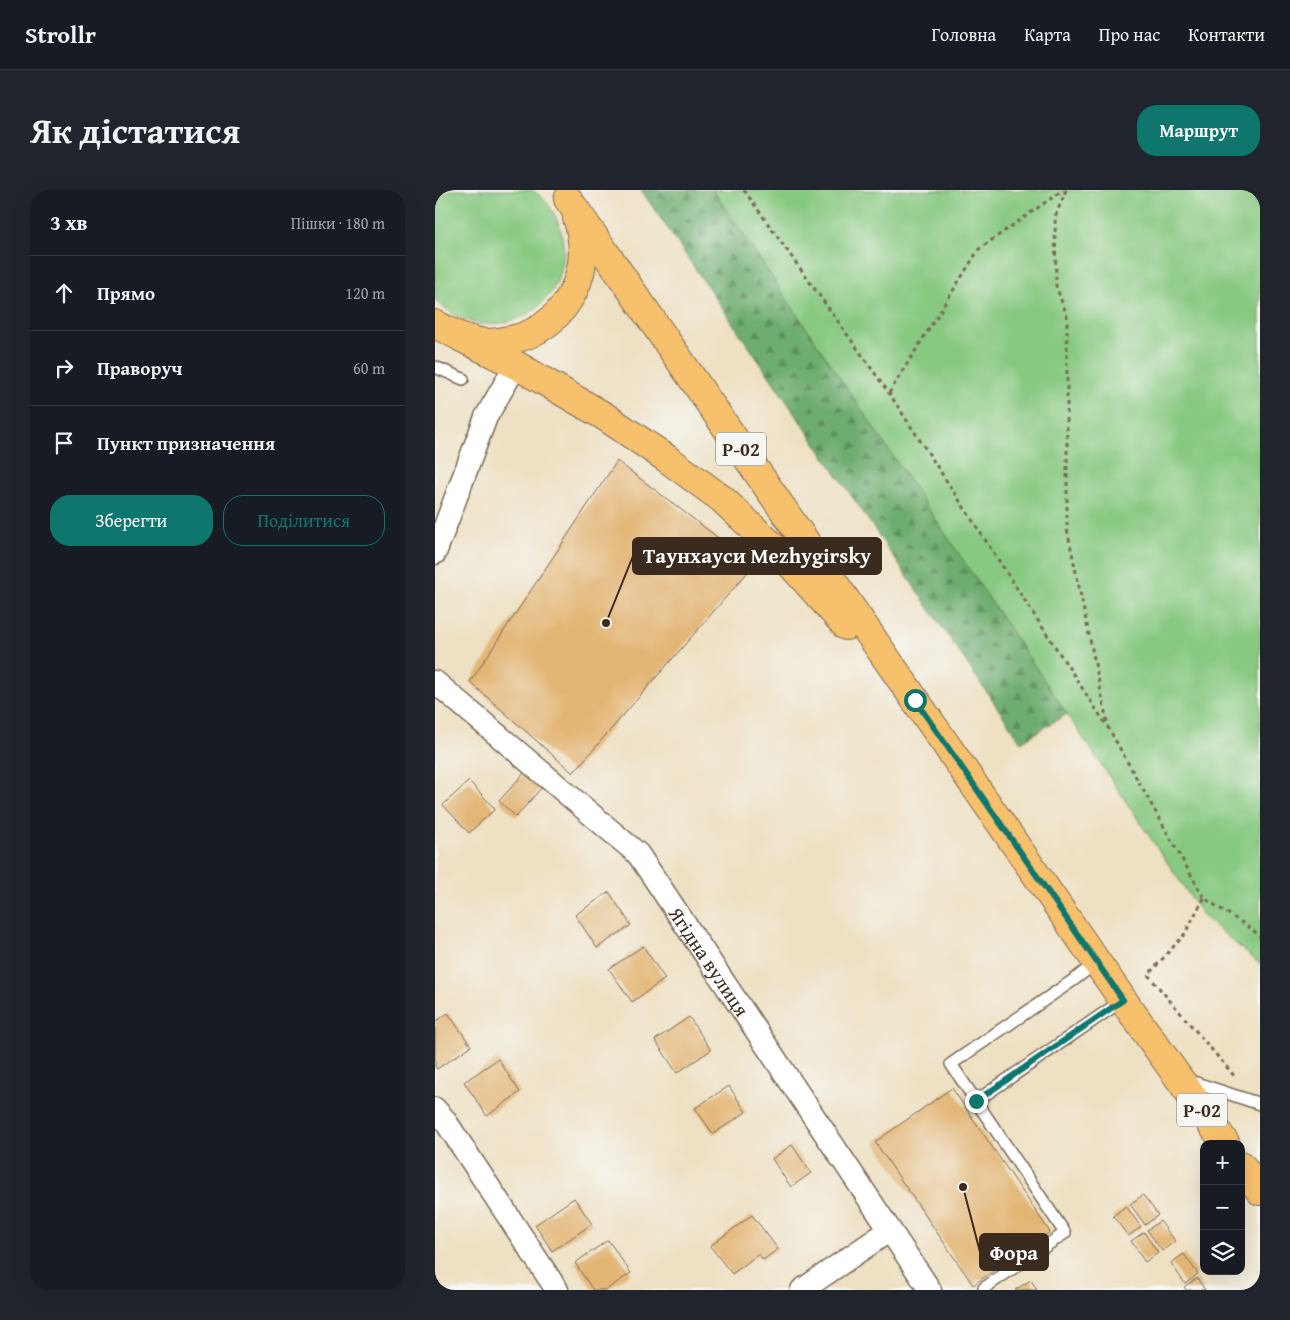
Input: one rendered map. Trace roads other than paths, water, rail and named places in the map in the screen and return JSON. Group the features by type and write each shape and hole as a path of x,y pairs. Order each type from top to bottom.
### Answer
{"main road":[{"name":"Р-02","path":"460,337 489,343 517,339 543,327 564,307 578,282 584,254 580,225 564,194"},
{"name":"Р-02","path":"564,194 1123,1000 1223,1140"},
{"name":"Р-02","path":"435,324 516,365 604,416 722,499 786,558 915,700"},
{"path":"1245,1170 1260,1191"}],"street":[{"path":"435,553 486,417 516,365"},
{"name":"Ягідна вулиця","path":"435,682 638,854 930,1290"},
{"path":"435,1108 557,1290"},
{"path":"802,1290 890,1230"}],"lane":[{"path":"435,367 463,379"},
{"path":"984,1288 1065,1233 951,1064 1097,962"},
{"path":"976,1101 1123,1000"},
{"path":"1178,1077 1259,1104"}],"place":[{"name":"Таунхауси Mezhygirsky","path":"606,623"},
{"name":"Фора","path":"963,1187"}]}
